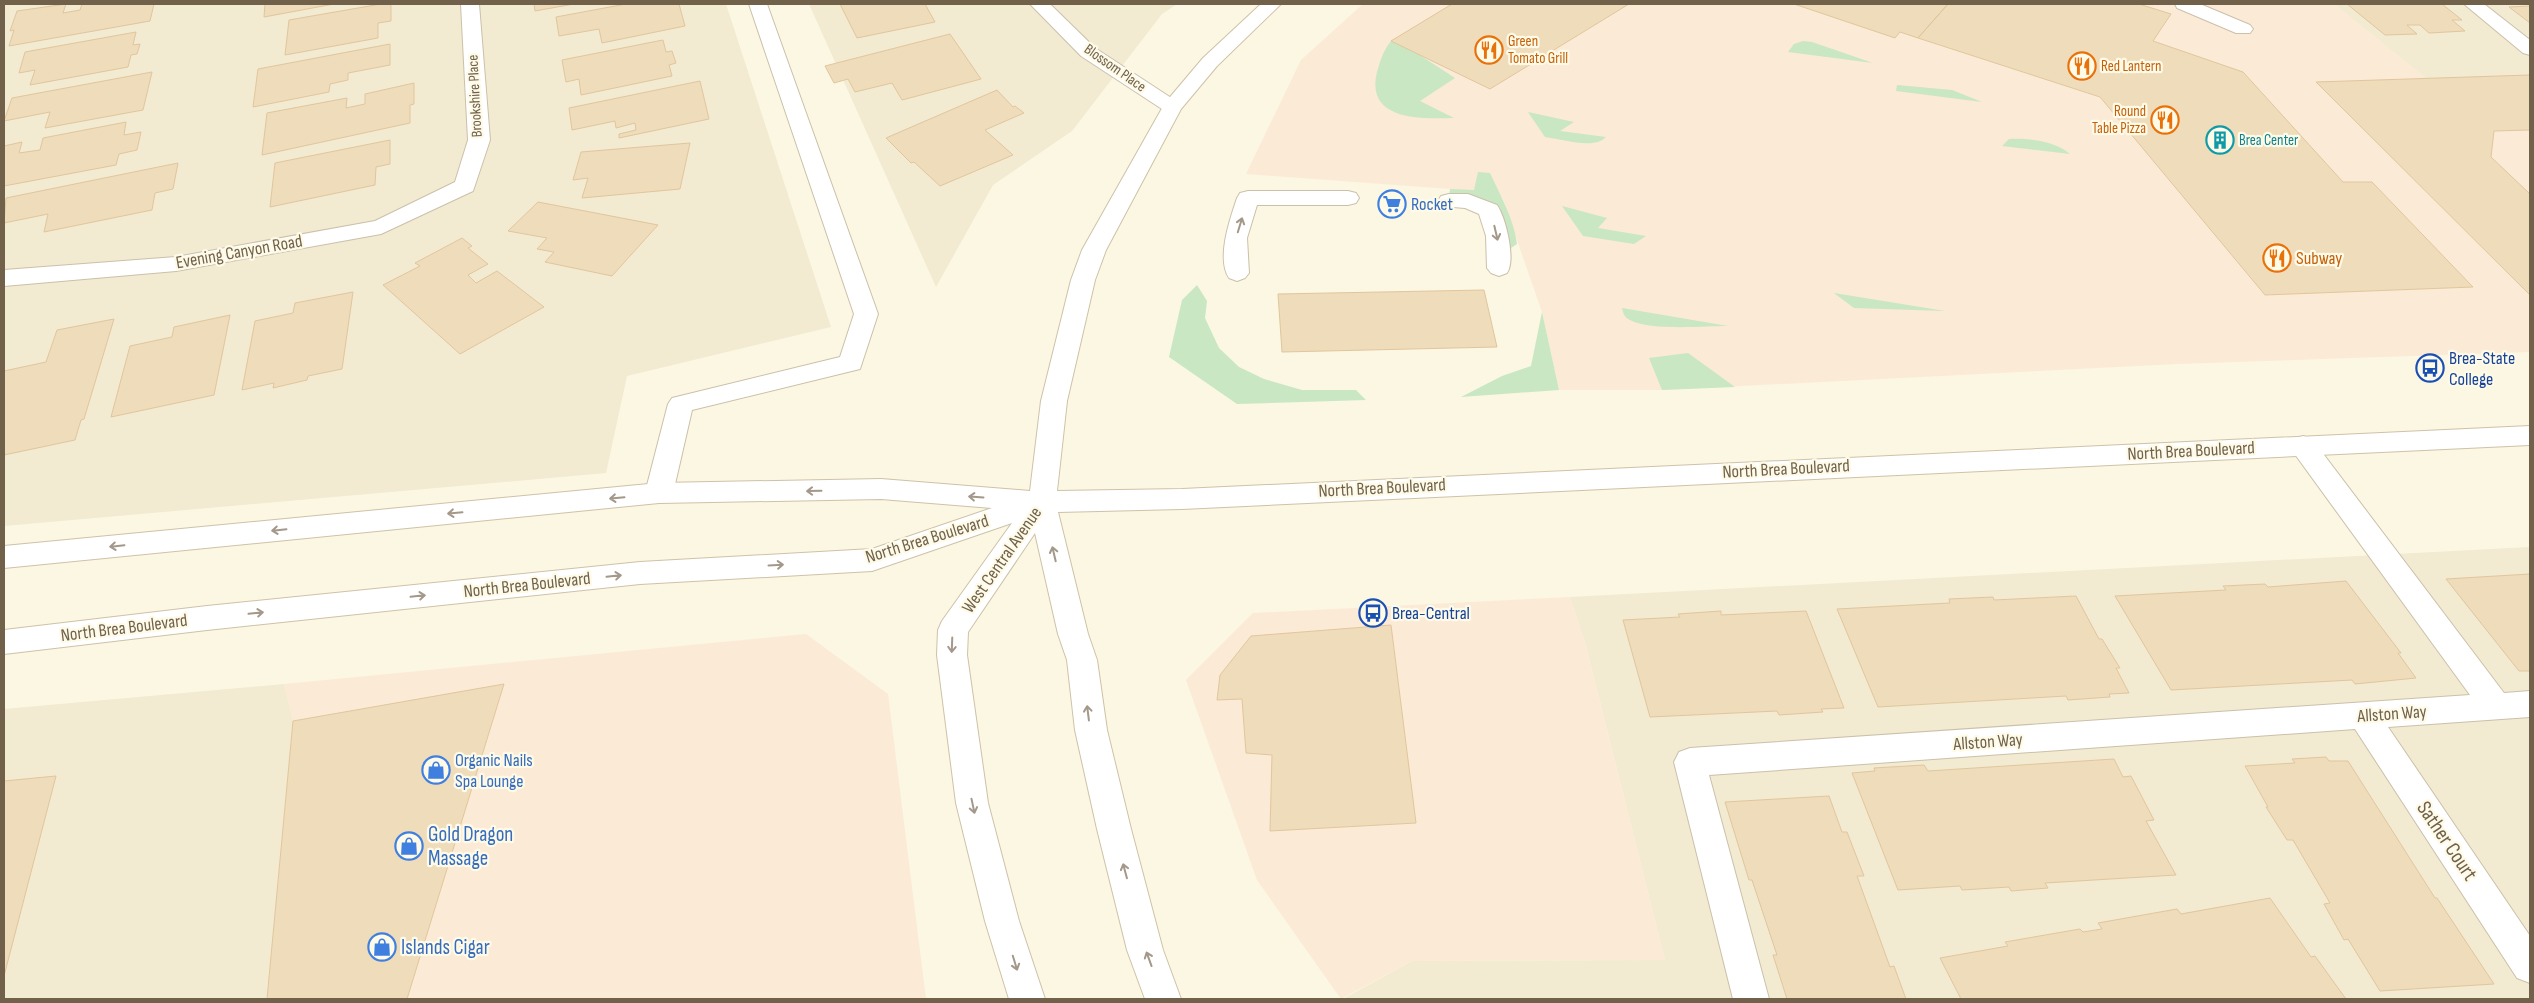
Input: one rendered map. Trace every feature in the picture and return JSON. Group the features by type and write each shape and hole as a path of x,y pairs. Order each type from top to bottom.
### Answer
{"main road":[{"name":"Brookshire Place","path":"465,186 479,140 470,4"},
{"path":"660,494 681,404 851,363 866,314 758,4"},
{"name":"Blossom Place","path":"1039,4 1088,52 1172,107"},
{"path":"1042,502 1054,401 1083,280 1094,250 1172,107 1210,62 1272,4"},
{"path":"2184,4 2243,29"},
{"path":"2474,4 2530,49"},
{"name":"Evening Canyon Road","path":"4,278 176,264 381,227 465,186"},
{"path":"1237,273 1236,238 1248,198 1348,198"},
{"path":"1449,201 1468,201 1489,210 1497,236 1499,268"},
{"name":"North Brea Boulevard","path":"4,557 660,494 881,489 1042,502 1182,499 2530,436"},
{"path":"2303,446 2496,706"},
{"name":"North Brea Boulevard","path":"4,642 217,616 640,573 872,560 1042,502"},
{"name":"West Central Avenue","path":"1027,999 1002,920 972,803 952,655 953,630 1042,502"},
{"name":"West Central Avenue","path":"1042,502 1073,634 1082,660 1090,730 1114,829 1146,950 1163,999"},
{"name":"Allston Way","path":"1751,999 1690,762 2530,704"},
{"name":"Sather Court","path":"2363,716 2530,966"}],"shaded area":[{"path":"4,4 726,4 831,327 627,376 606,473 4,526"},
{"path":"809,4 1177,4 1162,14 1072,131 993,185 936,287"},
{"name":"Brea Center","path":"1363,4 2334,4 2427,79 2530,75 2530,352 2177,364 1662,390 1559,390 1542,312 1502,197 1450,189 1246,174 1301,60"},
{"path":"2334,4 2530,4 2530,75 2427,79"},
{"path":"2530,547 2530,999 1343,999 1412,961 1665,960 1586,646 1570,597"},
{"path":"1570,597 1586,646 1665,960 1412,961 1341,999 1257,880 1186,680 1253,613"},
{"path":"806,634 888,694 926,999 267,999 293,721 284,684"},
{"path":"284,684 293,721 267,999 4,999 4,709"}],"green space":[{"path":"1391,41 1418,54 1455,78 1420,101 1454,118 1412,117 1399,114 1387,108 1379,100 1376,88 1377,72 1384,52"},
{"path":"1803,41 1812,42 1873,63 1788,52 1794,44"},
{"path":"1897,85 1952,90 1982,102 1896,91"},
{"path":"1528,112 1574,122 1560,131 1606,137 1601,141 1586,143 1545,137"},
{"path":"2009,139 2041,141 2057,146 2070,154 2002,146"},
{"path":"1478,172 1490,173 1506,207 1513,225 1517,244 1511,248 1503,244 1494,214 1449,197 1450,189 1474,190"},
{"path":"1562,206 1607,218 1598,228 1646,236 1634,244 1583,236"},
{"path":"1197,285 1207,301 1205,318 1219,348 1239,367 1264,379 1302,390 1356,390 1366,400 1237,404 1169,357 1182,300"},
{"path":"1834,293 1945,311 1854,308"},
{"path":"1622,308 1728,326 1650,326 1628,319"},
{"path":"1542,312 1559,390 1461,397 1502,376 1531,366"},
{"path":"1688,353 1735,387 1662,390 1649,358"}],"building":[{"path":"66,4 63,13 80,10 82,4 154,4 150,21 9,46 14,30 10,31 17,11"},
{"path":"265,4 334,4 264,17"},
{"path":"381,4 391,4 391,21 378,23 378,38 285,55 289,20"},
{"path":"534,4 574,4 535,11"},
{"path":"626,4 679,4 685,26 602,43 599,29 559,36 556,17"},
{"path":"840,4 925,4 935,22 857,38"},
{"path":"1452,4 1629,4 1490,89 1391,41"},
{"path":"1794,4 1948,4 1918,38 1900,32 1895,38"},
{"name":"Brea Center","path":"1948,4 2139,4 2171,14 2153,41 2243,72 2343,182 2372,182 2473,287 2265,295 2100,97 1918,38"},
{"path":"2347,4 2442,4 2462,20 2452,20 2465,31 2429,33 2420,25 2407,25 2417,34 2385,35"},
{"path":"2530,6 2530,23 2509,7"},
{"path":"136,32 133,45 140,44 137,54 131,55 128,67 30,85 35,70 19,73 25,52"},
{"path":"950,34 981,79 902,100 892,83 855,92 848,79 834,83 825,66"},
{"path":"663,40 666,52 672,51 676,63 669,65 672,76 581,95 579,79 566,82 562,60"},
{"path":"390,44 390,65 348,73 348,80 330,84 329,92 253,107 258,69"},
{"path":"152,72 143,110 45,128 50,112 4,121 12,98"},
{"path":"2530,75 2530,130 2494,131 2491,157 2530,194 2530,295 2316,82"},
{"path":"700,81 709,119 619,138 619,134 636,130 635,123 616,128 615,121 572,130 569,108"},
{"path":"414,83 414,104 410,105 410,123 262,155 267,113 347,98 346,108 365,104 365,94"},
{"path":"997,90 1013,107 1015,106 1024,113 985,130 1013,155 940,186 914,162 911,163 886,138"},
{"path":"126,122 124,135 141,132 137,150 119,154 116,165 4,186 4,146 22,142 19,153 40,150 43,138"},
{"path":"390,140 390,164 376,167 375,185 270,207 275,163"},
{"path":"690,143 680,189 582,198 588,178 573,180 581,152"},
{"path":"178,163 173,189 155,193 152,210 44,232 48,214 4,223 6,198"},
{"path":"538,202 658,225 612,276 545,262 554,252 537,249 547,238 508,231"},
{"path":"462,238 472,246 468,248 488,264 468,275 476,283 497,271 544,307 460,354 383,285 420,266 415,263"},
{"path":"1484,290 1497,347 1282,352 1278,294"},
{"path":"353,292 342,369 308,376 307,380 273,388 274,383 242,390 255,321 293,313 295,303"},
{"path":"230,315 214,395 111,417 130,346 172,337 174,327"},
{"path":"114,319 84,419 81,420 75,440 4,455 4,371 46,362 57,330"},
{"path":"2530,574 2530,671 2519,671 2446,579"},
{"path":"2346,581 2401,653 2398,653 2416,678 2355,684 2352,680 2171,690 2115,596 2226,590 2223,586 2265,584 2268,587"},
{"path":"2076,596 2099,639 2102,639 2120,668 2116,668 2129,693 2109,694 2110,697 2068,700 2066,696 1878,707 1837,609 1950,603 1949,599 1993,597 1994,600"},
{"path":"1721,611 1721,615 1806,611 1844,708 1821,709 1823,712 1779,715 1777,711 1650,717 1623,620 1680,617 1678,614"},
{"path":"1391,625 1416,823 1270,831 1272,755 1246,753 1242,699 1217,700 1220,675 1251,636"},
{"path":"504,684 407,999 267,999 293,721"},
{"path":"2326,757 2329,761 2348,761 2435,898 2437,898 2494,984 2380,991 2348,939 2344,940 2324,904 2330,903 2293,840 2287,840 2266,807 2268,807 2245,766 2295,763 2292,759"},
{"path":"2114,759 2123,777 2131,776 2154,820 2146,821 2176,875 2045,883 2048,888 2011,891 2009,887 1962,890 1960,886 1898,890 1852,773 1875,771 1874,768 1924,765 1928,771"},
{"path":"56,776 4,976 4,781"},
{"path":"1829,796 1842,832 1847,832 1864,876 1857,876 1890,967 1894,966 1906,999 1787,999 1773,955 1777,955 1752,880 1749,880 1725,802"},
{"path":"2270,898 2311,957 2315,956 2346,999 1961,999 1940,958 2008,946 2005,942 2080,929 2083,932 2102,929 2098,923 2177,909 2181,914"}],"place":[{"name":"Green Tomato Grill","path":"1489,50"},
{"name":"Red Lantern","path":"2082,66"},
{"name":"Round Table Pizza","path":"2165,120"},
{"name":"Brea Center","path":"2220,140"},
{"name":"Rocket","path":"1392,204"},
{"name":"Subway","path":"2277,258"},
{"name":"Brea-State College","path":"2430,368"},
{"name":"Brea-Central","path":"1373,613"},
{"name":"Organic Nails Spa Lounge","path":"436,770"},
{"name":"Gold Dragon Massage","path":"409,846"},
{"name":"Islands Cigar","path":"382,947"}]}
